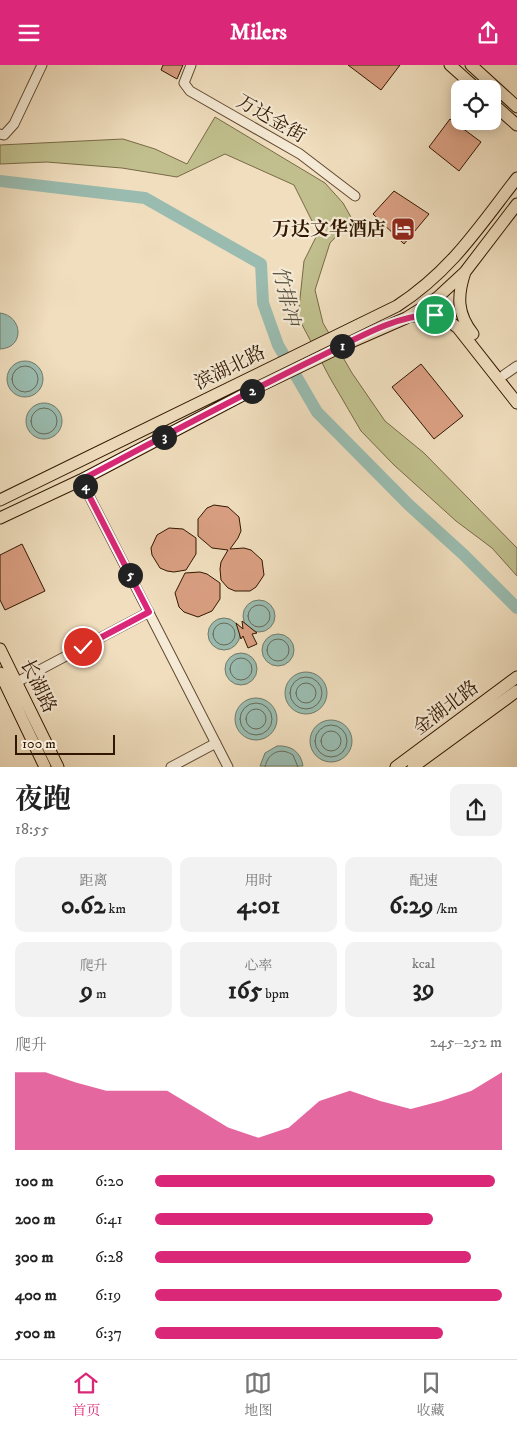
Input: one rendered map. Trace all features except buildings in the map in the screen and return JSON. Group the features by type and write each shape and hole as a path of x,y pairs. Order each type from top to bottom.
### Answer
{"main road":[{"path":"450,65 467,80"},
{"path":"471,65 517,107"},
{"path":"501,111 517,125"},
{"name":"滨湖北路","path":"0,500 397,306 428,285 452,261 517,178"},
{"name":"滨湖北路","path":"0,518 81,480 258,387 406,318 438,297 465,272 517,204"},
{"path":"465,272 459,298 459,311 464,324 517,391"},
{"path":"406,318 435,315 448,320 458,328 517,403"},
{"name":"长湖路","path":"0,649 58,767"},
{"name":"长湖路","path":"0,673 45,767"},
{"name":"金湖北路","path":"396,767 517,677"},
{"name":"金湖北路","path":"413,767 517,691"}],"street":[{"path":"0,135 4,135 14,124 42,65"},
{"name":"万达金街","path":"191,65 184,83 190,91 300,154 355,196"},
{"path":"504,375 517,366"},
{"path":"81,480 228,767"},
{"path":"17,682 149,612"},
{"path":"171,767 216,743"}],"shaded area":[{"path":"215,117 325,183 343,203 352,219 330,243 315,290 323,323 352,373 385,421 424,453 517,548 517,576 492,548 456,521 394,465 361,431 330,378 298,317 304,261 318,233 294,185 225,154 177,177 122,168 47,162 0,164 0,145 123,139 155,149 187,164"}],"water":[{"path":"0,313 8,315 13,320 17,325 18,332 14,343 0,349"},
{"path":"25,361 32,362 38,366 42,372 42,386 38,392 32,396 25,397 18,396 12,392 8,386 7,379 8,372 12,366 18,362"},
{"path":"44,403 51,404 57,408 61,414 61,428 57,434 51,438 44,439 37,438 31,434 27,428 26,421 27,414 31,408 37,404"},
{"path":"259,600 265,601 270,605 274,610 274,622 270,627 265,631 259,632 253,631 248,627 244,622 243,616 244,610 248,605 253,601"},
{"path":"224,618 230,619 235,623 239,628 239,640 235,645 230,649 224,650 218,649 213,645 209,640 208,634 209,628 213,623 218,619"},
{"path":"278,634 284,635 289,639 293,644 293,656 289,661 284,665 278,666 272,665 267,661 263,656 262,650 263,644 267,639 272,635"},
{"path":"241,653 247,654 252,658 256,663 256,675 252,680 247,684 241,685 235,684 230,680 226,675 225,669 226,663 230,658 235,654"},
{"path":"310,672 318,675 324,681 327,693 324,705 318,711 302,714 294,711 288,705 285,689 288,681 294,675"},
{"path":"260,698 268,701 274,707 277,719 274,731 268,737 252,740 244,737 238,731 235,715 238,707 244,701"},
{"path":"335,720 343,723 349,729 352,741 349,753 343,759 327,762 319,759 313,753 310,737 313,729 319,723"},
{"path":"277,746 291,748 298,753 303,766 260,766 265,753"}],"waterway":[{"name":"竹排冲","path":"0,181 145,198 261,264 263,303 278,345 317,412 409,505 464,555 517,608"}],"place":[{"name":"万达文华酒店","path":"403,229"}],"route":[{"path":"83,647 149,612 81,480 258,387 351,342 406,318 435,315"}]}
